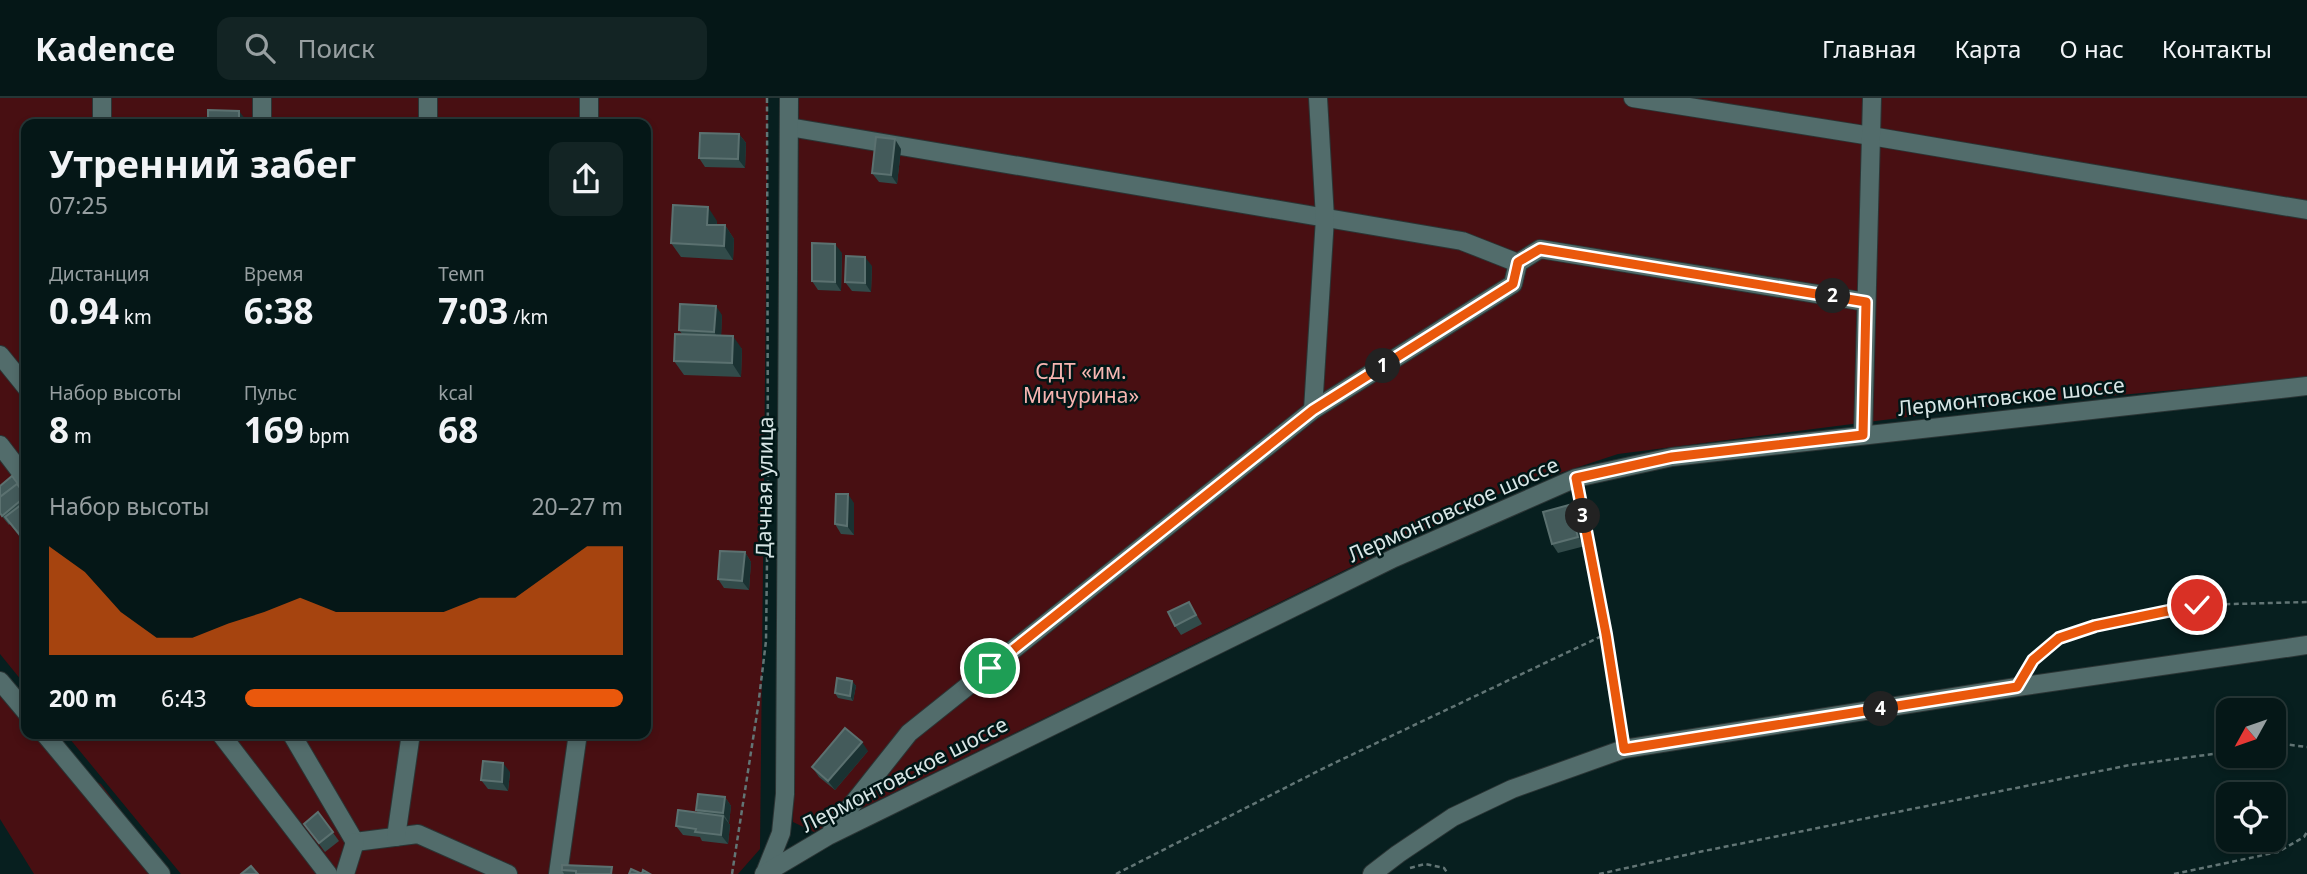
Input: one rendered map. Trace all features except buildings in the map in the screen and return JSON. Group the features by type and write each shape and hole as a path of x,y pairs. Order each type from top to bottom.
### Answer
{"street":[{"path":"102,98 102,119"},
{"path":"262,98 262,119"},
{"path":"428,98 428,119"},
{"path":"589,98 589,119"},
{"name":"Дачная улица","path":"765,874 780,833 785,794 789,98"},
{"path":"1313,410 1325,218 1318,98"},
{"path":"1633,98 2307,210"},
{"path":"1863,435 1872,98"},
{"path":"789,127 1462,241 1518,262"},
{"path":"828,836 909,733 1313,410 1513,284 1518,262 1540,249 1866,302"},
{"path":"0,355 21,381"},
{"name":"Лермонтовское шоссе","path":"765,874 828,836 1394,558 1576,478 1672,457 2307,386"},
{"path":"0,445 21,472"},
{"path":"1372,874 1453,817 1512,789 1624,749 2017,687 2307,645"},
{"path":"0,681 21,706"},
{"path":"49,739 161,874"},
{"path":"225,739 328,874"},
{"path":"295,739 355,842 345,874"},
{"path":"396,836 410,739"},
{"path":"558,874 577,739"},
{"path":"355,842 418,834 508,874"}],"path":[{"path":"732,874 766,641 767,98"},
{"path":"1576,478 1606,634 1624,749"},
{"path":"2017,687 2033,660 2059,638 2095,626 2197,605 2307,602"},
{"path":"1116,874 1326,767 1606,634"},
{"path":"2286,746 2307,747"},
{"path":"1599,874 2130,765 2216,754"},
{"path":"2174,874 2278,852 2307,832"},
{"path":"1400,870 1425,864 1444,868 1448,874"}],"green space":[{"path":"0,98 768,98 760,849 738,874 181,874 70,739 651,739 651,119 21,119 21,680 0,654"},
{"name":"СДТ «им. Мичурина»","path":"799,98 2307,98 2307,378 1978,408 1618,454 1503,492 814,832 793,822"},
{"path":"0,692 21,720 21,739 37,739 69,768 101,784 169,874 34,874 0,819"}],"route":[{"path":"990,668 1313,410 1513,284 1518,262 1540,249 1866,302 1863,435 1672,457 1576,478 1606,634 1624,749 2017,687 2033,660 2059,638 2095,626 2197,605"}]}
